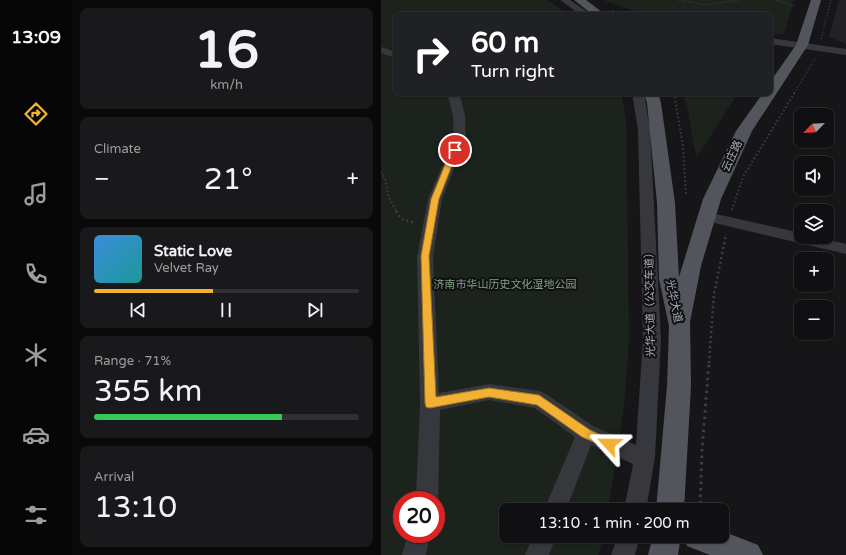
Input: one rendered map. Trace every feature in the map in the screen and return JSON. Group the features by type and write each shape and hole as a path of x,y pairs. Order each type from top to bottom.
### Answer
{"main road":[{"path":"579,0 596,12"},
{"name":"云庄路","path":"773,88 802,45 816,0"},
{"name":"光华大道","path":"652,96 666,203 669,279 680,326 679,386 671,503"},
{"name":"云庄路","path":"680,326 691,266 712,199 744,131 768,96"},
{"path":"663,555 666,543"},
{"path":"716,543 748,555"}],"street":[{"path":"564,0 582,12"},
{"path":"773,41 846,52"},
{"path":"381,50 393,54"},
{"path":"427,491 430,403 425,272 429,227 435,199 460,140 459,115 454,96"},
{"name":"光华大道（公交车道）","path":"636,503 645,456 652,340 648,203 644,166 645,130 639,96"},
{"path":"707,217 846,249"},
{"path":"430,403 489,392 539,400 586,433 632,454 645,456"},
{"path":"558,503 586,433"},
{"path":"414,555 417,543"},
{"path":"537,555 542,543"},
{"path":"623,555 627,543"}],"path":[{"path":"679,0 704,5 741,0"},
{"path":"776,0 795,6"},
{"path":"700,503 702,450 714,294 728,222 743,177 816,57 831,0"},
{"path":"675,96 683,146 686,195"},
{"path":"381,172 385,178 389,198 401,219 429,227"}],"shaded area":[{"path":"839,0 846,0 846,44 829,37"}],"green space":[{"name":"济南市华山历史文化湿地公园","path":"381,0 548,0 565,12 393,12 393,96 622,96 626,120 629,339 624,407 609,503 499,503 499,543 602,543 598,555 381,555"},
{"path":"603,0 794,0 784,34 773,34 773,12 638,12"},
{"path":"684,96 736,96 697,157 693,141"}],"route":[{"path":"455,150 445,171 435,199 425,256 430,403 489,392 539,400 586,433 609,444"}]}
